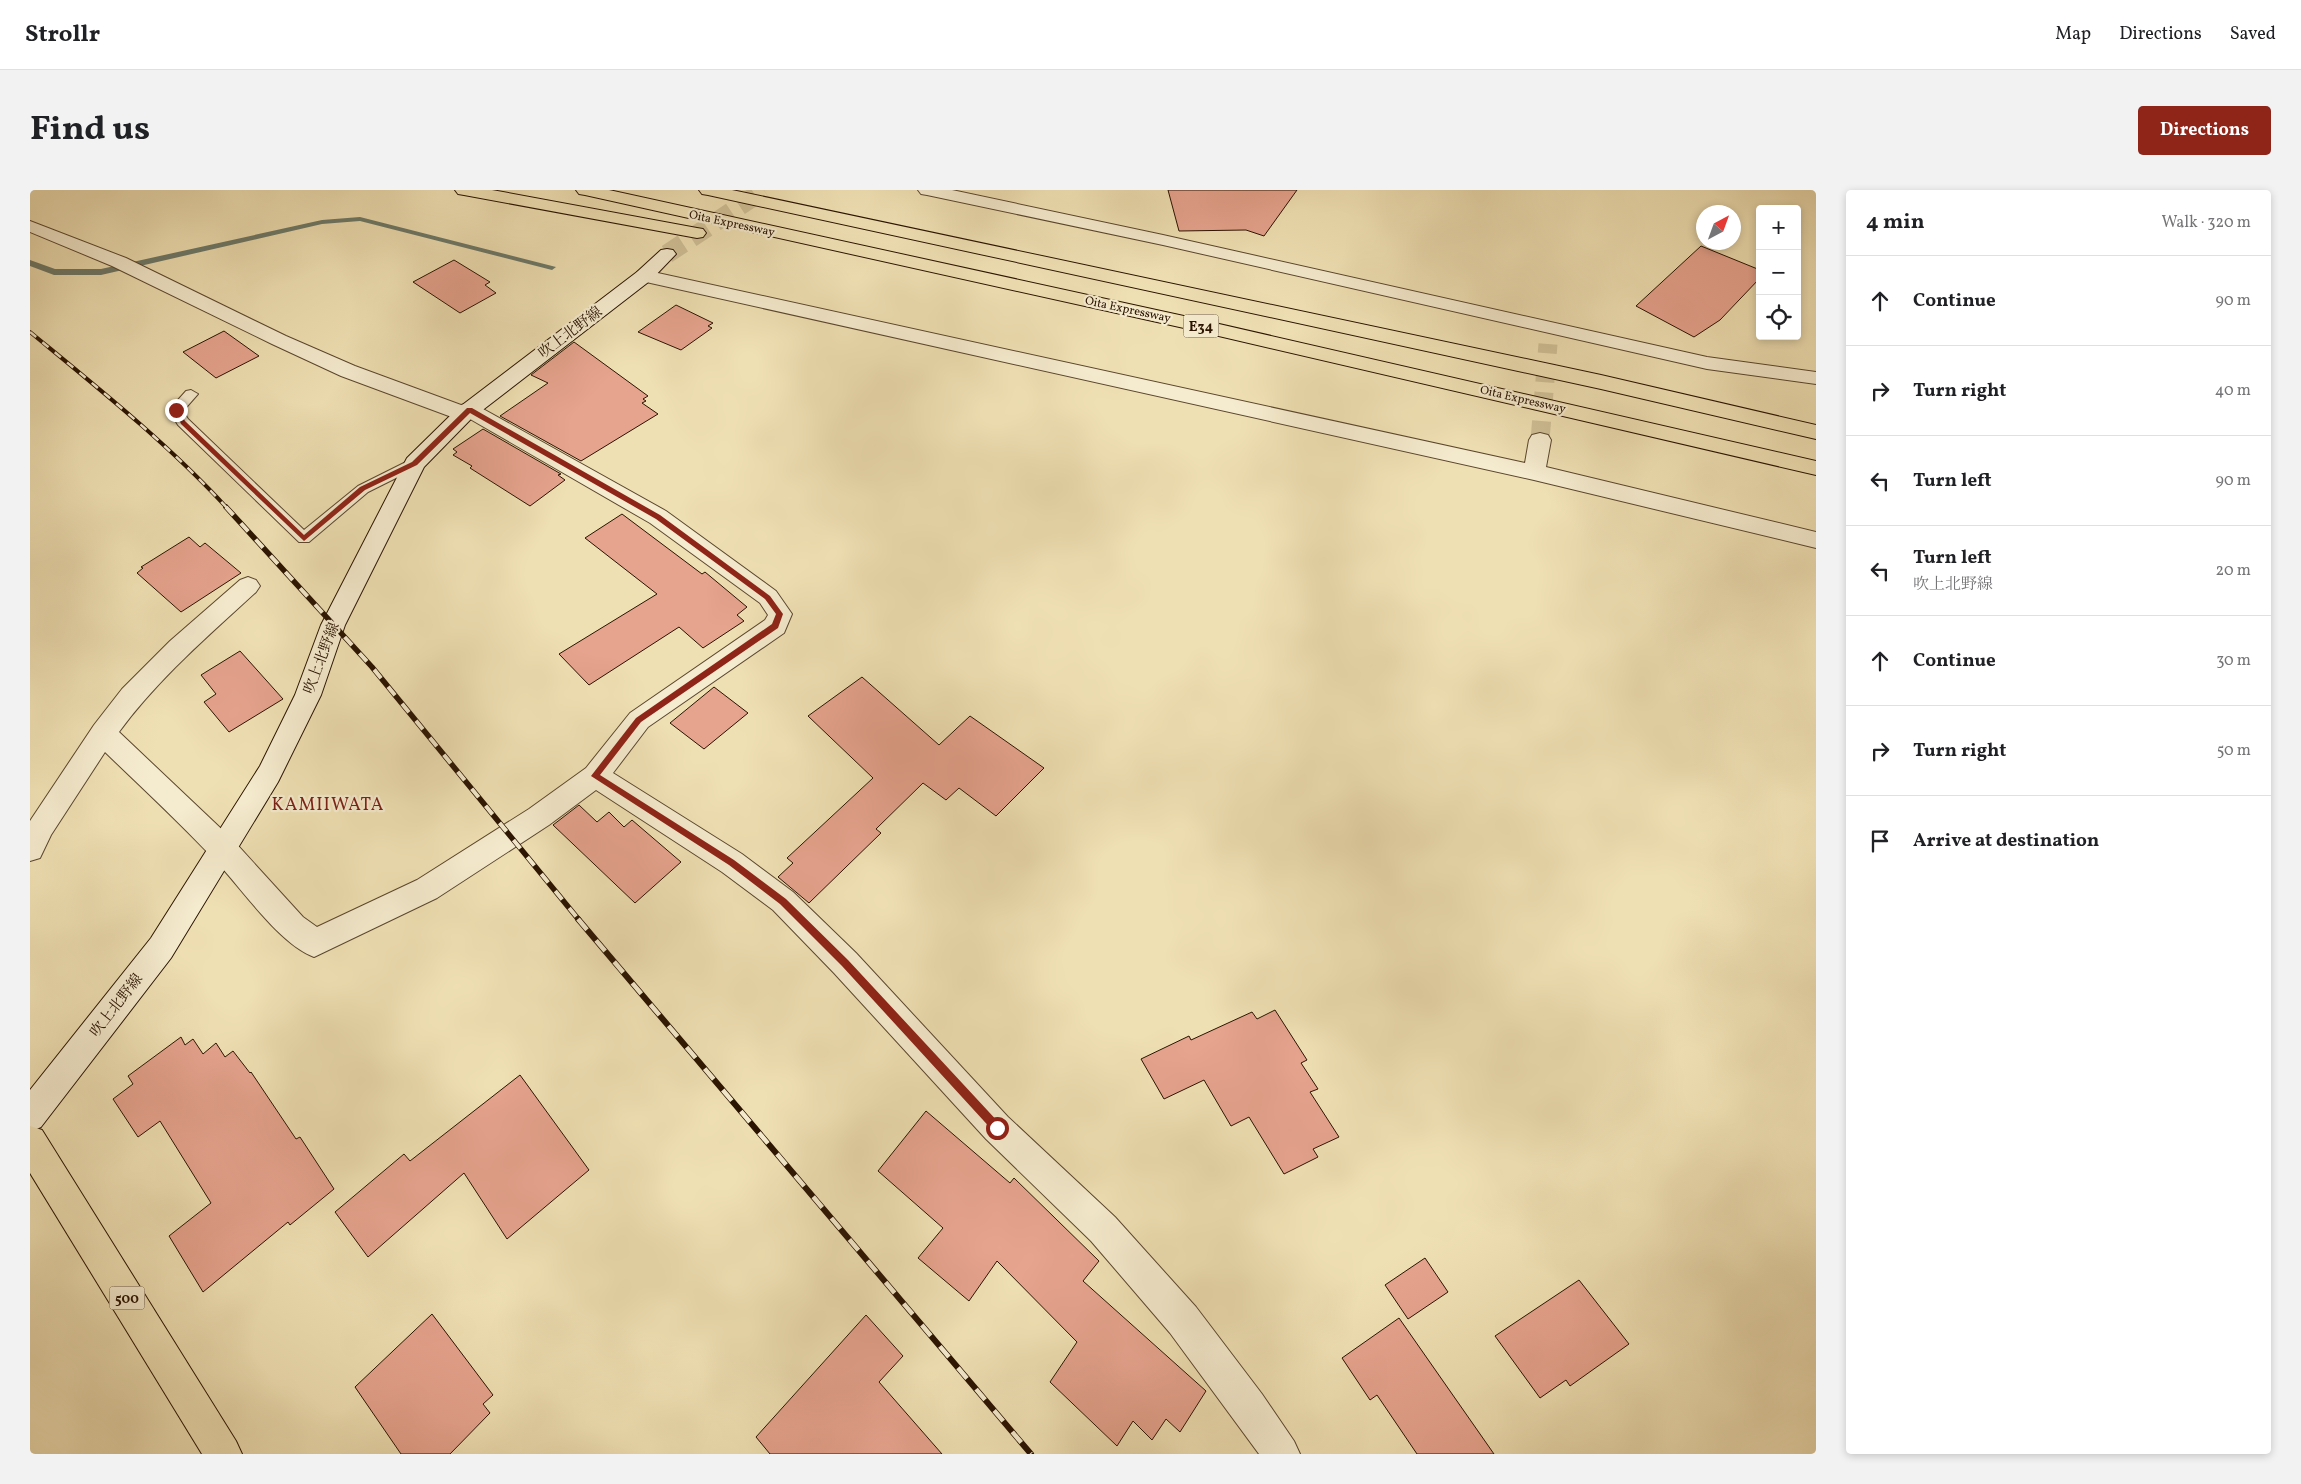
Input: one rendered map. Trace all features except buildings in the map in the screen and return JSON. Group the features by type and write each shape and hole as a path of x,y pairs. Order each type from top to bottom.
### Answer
{"highway":[{"path":"464,190 1193,324"},
{"name":"Oita Expressway","path":"585,190 1193,324 1816,468"},
{"name":"Oita Expressway","path":"708,190 1582,378 1816,432"},
{"name":"500","path":"30,1142 224,1454"}],"street":[{"path":"926,190 1172,242 1550,335 1707,363 1816,378"},
{"path":"30,226 119,262 279,340 348,371 466,412 658,517 768,598 780,614 775,626 639,720 595,776 539,817 426,889 314,943 293,926 222,848 103,734"},
{"name":"吹上北野線","path":"30,1116 161,948 269,774 308,695 333,626 415,464 466,412 644,276 667,254"},
{"path":"644,276 1534,472 1816,540"},
{"path":"1534,472 1540,440"},
{"path":"30,849 41,827 103,734 131,696 179,648 248,586"},
{"path":"595,776 732,862 790,908 845,963 997,1128 1103,1229 1183,1320 1249,1407 1281,1454"}],"lane":[{"path":"191,394 176,410 183,422 304,538 363,489 415,464"}],"waterway":[{"path":"30,263 54,272 101,272 322,222 360,219 552,267"}],"tunnel":[{"path":"667,254 764,190"},
{"path":"1540,440 1548,344"}],"railway":[{"path":"30,332 156,439 227,508"},
{"path":"226,507 372,667 579,920"},
{"path":"578,919 1031,1454"}],"district":[{"name":"KAMIIWATA","path":"328,804"}],"route":[{"path":"176,410 183,422 304,538 363,489 415,464 469,410 658,517 768,598 780,614 775,626 701,679 639,720 595,776 732,862 783,901 845,963 997,1128"}]}
